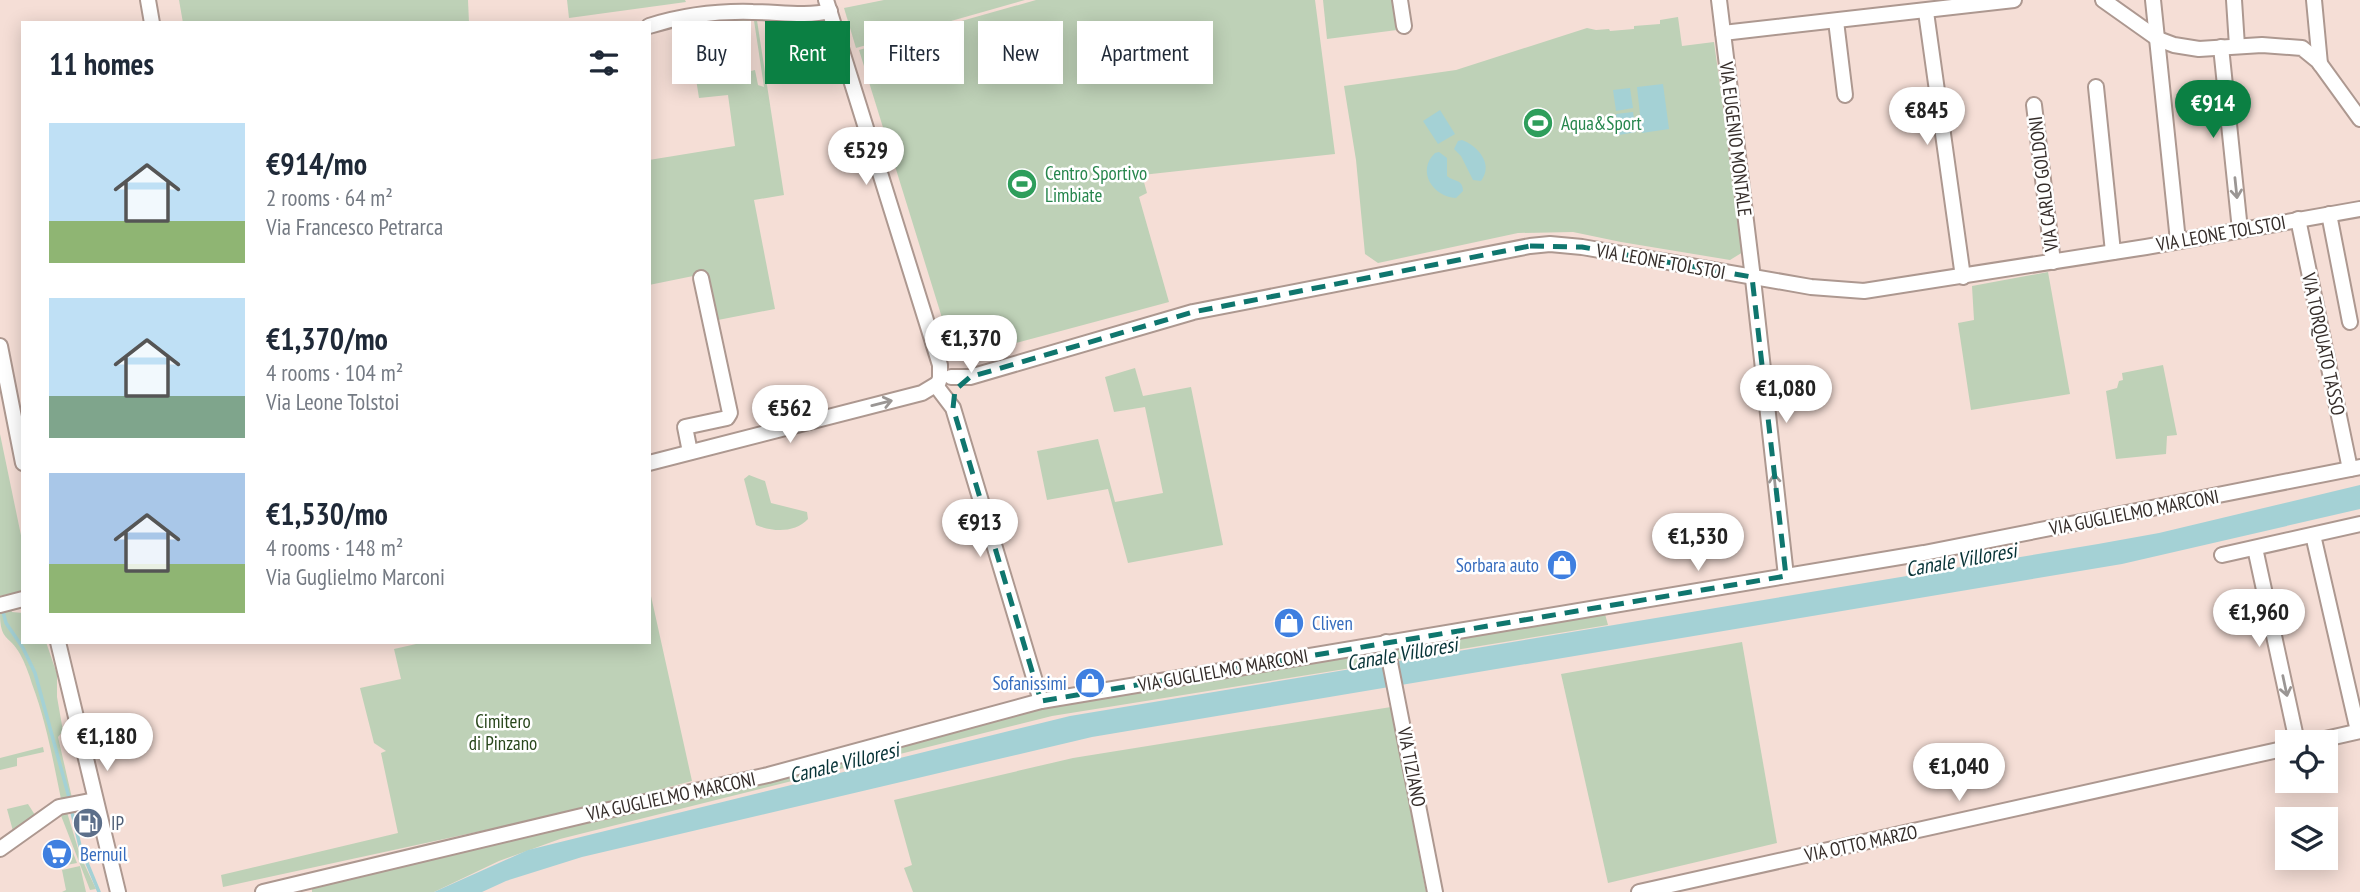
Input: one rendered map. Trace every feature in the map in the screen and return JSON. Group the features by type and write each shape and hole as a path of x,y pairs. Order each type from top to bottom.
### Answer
{"street":[{"path":"148,0 152,21"},
{"path":"1400,0 1404,26"},
{"name":"VIA EUGENIO MONTALE","path":"1719,0 1786,576"},
{"path":"1723,33 2014,0"},
{"path":"2103,0 2158,39 2185,47 2312,46"},
{"path":"2153,0 2178,242"},
{"path":"2234,0 2238,46"},
{"path":"2314,0 2312,46 2320,64 2360,119"},
{"path":"651,26 683,18 745,11 803,13 828,5 946,383 1041,701"},
{"path":"1926,12 1963,277"},
{"path":"1836,21 1845,96"},
{"path":"2221,47 2240,230"},
{"path":"2096,88 2113,252"},
{"name":"VIA CARLO GOLDONI","path":"2034,105 2053,262"},
{"name":"VIA LEONE TOLSTOI","path":"946,383 1193,312 1530,246 1550,244 1582,247 1811,287 1864,291 2178,242 2360,209"},
{"path":"2329,214 2350,322"},
{"name":"VIA TORQUATO TASSO","path":"2298,219 2355,468"},
{"path":"690,452 685,427 727,418 730,414 701,278"},
{"path":"0,346 21,453"},
{"path":"651,462 922,393 946,383"},
{"name":"VIA GUGLIELMO MARCONI","path":"263,892 572,818 756,778 1041,701 1388,649 1924,553 2355,468"},
{"path":"2222,555 2360,524"},
{"path":"2313,535 2359,731 2338,736"},
{"path":"2255,548 2294,730"},
{"path":"57,644 65,663 118,892"},
{"name":"VIA TIZIANO","path":"1388,649 1435,892"},
{"name":"VIA OTTO MARZO","path":"1639,892 2275,751"},
{"path":"0,849 59,807 95,800"}],"highlighted area":[{"path":"1530,246 1582,247 1752,277 1786,576 1041,701 953,408 955,390 970,377 1193,312"}],"green space":[{"path":"179,0 468,0 469,21 183,21"},
{"path":"567,0 685,0 686,2 569,18"},
{"path":"884,0 1025,0 951,21 864,21 864,46 856,48 844,8"},
{"name":"Centro Sportivo Limbiate","path":"1036,0 1315,0 1335,154 1142,175 1147,193 1139,197 1169,302 967,356 952,350 870,84 964,84 964,21 962,21"},
{"path":"1323,0 1393,0 1397,30 1327,39"},
{"path":"753,14 756,14 784,195 754,200 775,309 718,320 703,274 651,285 651,160 735,146 728,95 699,98 697,84 751,84 751,71 755,70 758,85 764,87"},
{"path":"748,15 749,21 696,21"},
{"name":"Aqua&Sport","path":"1678,17 1682,46 1714,42 1743,252 1730,260 1573,232 1518,233 1378,263 1365,254 1356,160 1344,86 1456,70 1587,28 1610,31 1634,29 1634,26 1660,24 1660,20"},
{"name":"Centro Sportivo Limbiate","path":"864,49 864,66 859,50"},
{"path":"2048,272 2070,394 1971,410 1958,323 1974,320 1972,286"},
{"path":"2163,365 2177,435 2167,436 2166,454 2116,459 2106,391 2117,388 2119,381 2123,380 2122,373"},
{"path":"1135,368 1143,396 1191,387 1223,545 1128,563 1108,489 1047,500 1037,451 1098,439 1115,502 1163,493 1145,407 1114,412 1105,377"},
{"path":"0,434 21,535 21,593 0,596"},
{"path":"749,475 765,481 771,503 807,512 808,519 797,527 784,530 756,525 744,479"},
{"name":"Cimitero di Pinzano","path":"651,596 692,781 610,803 223,887 221,875 398,833 381,753 386,751 374,743 360,688 401,679 394,649 416,644 651,644"},
{"path":"11,610 21,613 21,644 47,644 57,674 57,697 63,731 58,737 72,798 65,801 61,799 37,698 20,654 3,633 0,613"},
{"path":"1605,614 1608,625 1394,660 1393,649"},
{"path":"1742,642 1777,843 1608,883 1561,674"},
{"path":"1383,647 1389,662 1052,716 560,839 499,861 434,892 312,892 312,888 1029,709"},
{"path":"1391,707 1426,892 913,892 904,868 912,865 894,800 1073,758"},
{"path":"43,747 44,752 17,758 17,766 0,770 0,758"},
{"path":"28,804 35,815 13,831 7,809"},
{"path":"66,809 80,855 96,889 90,890 60,813"},
{"path":"70,845 77,863 61,866 57,848"},
{"path":"80,866 86,892 62,892 66,890 62,870"}],"water":[{"path":"1663,84 1669,129 1642,133 1637,87"},
{"path":"1630,88 1633,108 1616,111 1613,90"},
{"path":"1440,110 1455,134 1438,144 1423,121"},
{"path":"1633,112 1636,132 1619,135 1616,114"},
{"path":"1462,140 1474,147 1485,162 1485,175 1481,181 1473,180 1461,156 1454,149 1458,141"},
{"path":"1439,152 1447,158 1447,176 1463,187 1463,191 1456,198 1440,193 1427,175 1430,160"},
{"name":"Canale Villoresi","path":"2360,485 2360,509 2122,564 1092,737 582,857 506,881 482,892 434,892 528,850 1070,716 2098,544 2159,533"}],"waterway":[{"path":"2,608 6,623 23,648 35,673 70,801"},
{"path":"71,808 80,846 99,892"}],"place":[{"name":"Aqua&Sport","path":"1538,123"},
{"name":"Centro Sportivo Limbiate","path":"1022,184"},
{"name":"Sorbara auto","path":"1562,565"},
{"name":"Cliven","path":"1289,623"},
{"name":"Sofanissimi","path":"1090,683"},
{"name":"IP","path":"88,823"},
{"name":"Bernuil","path":"57,854"}]}
